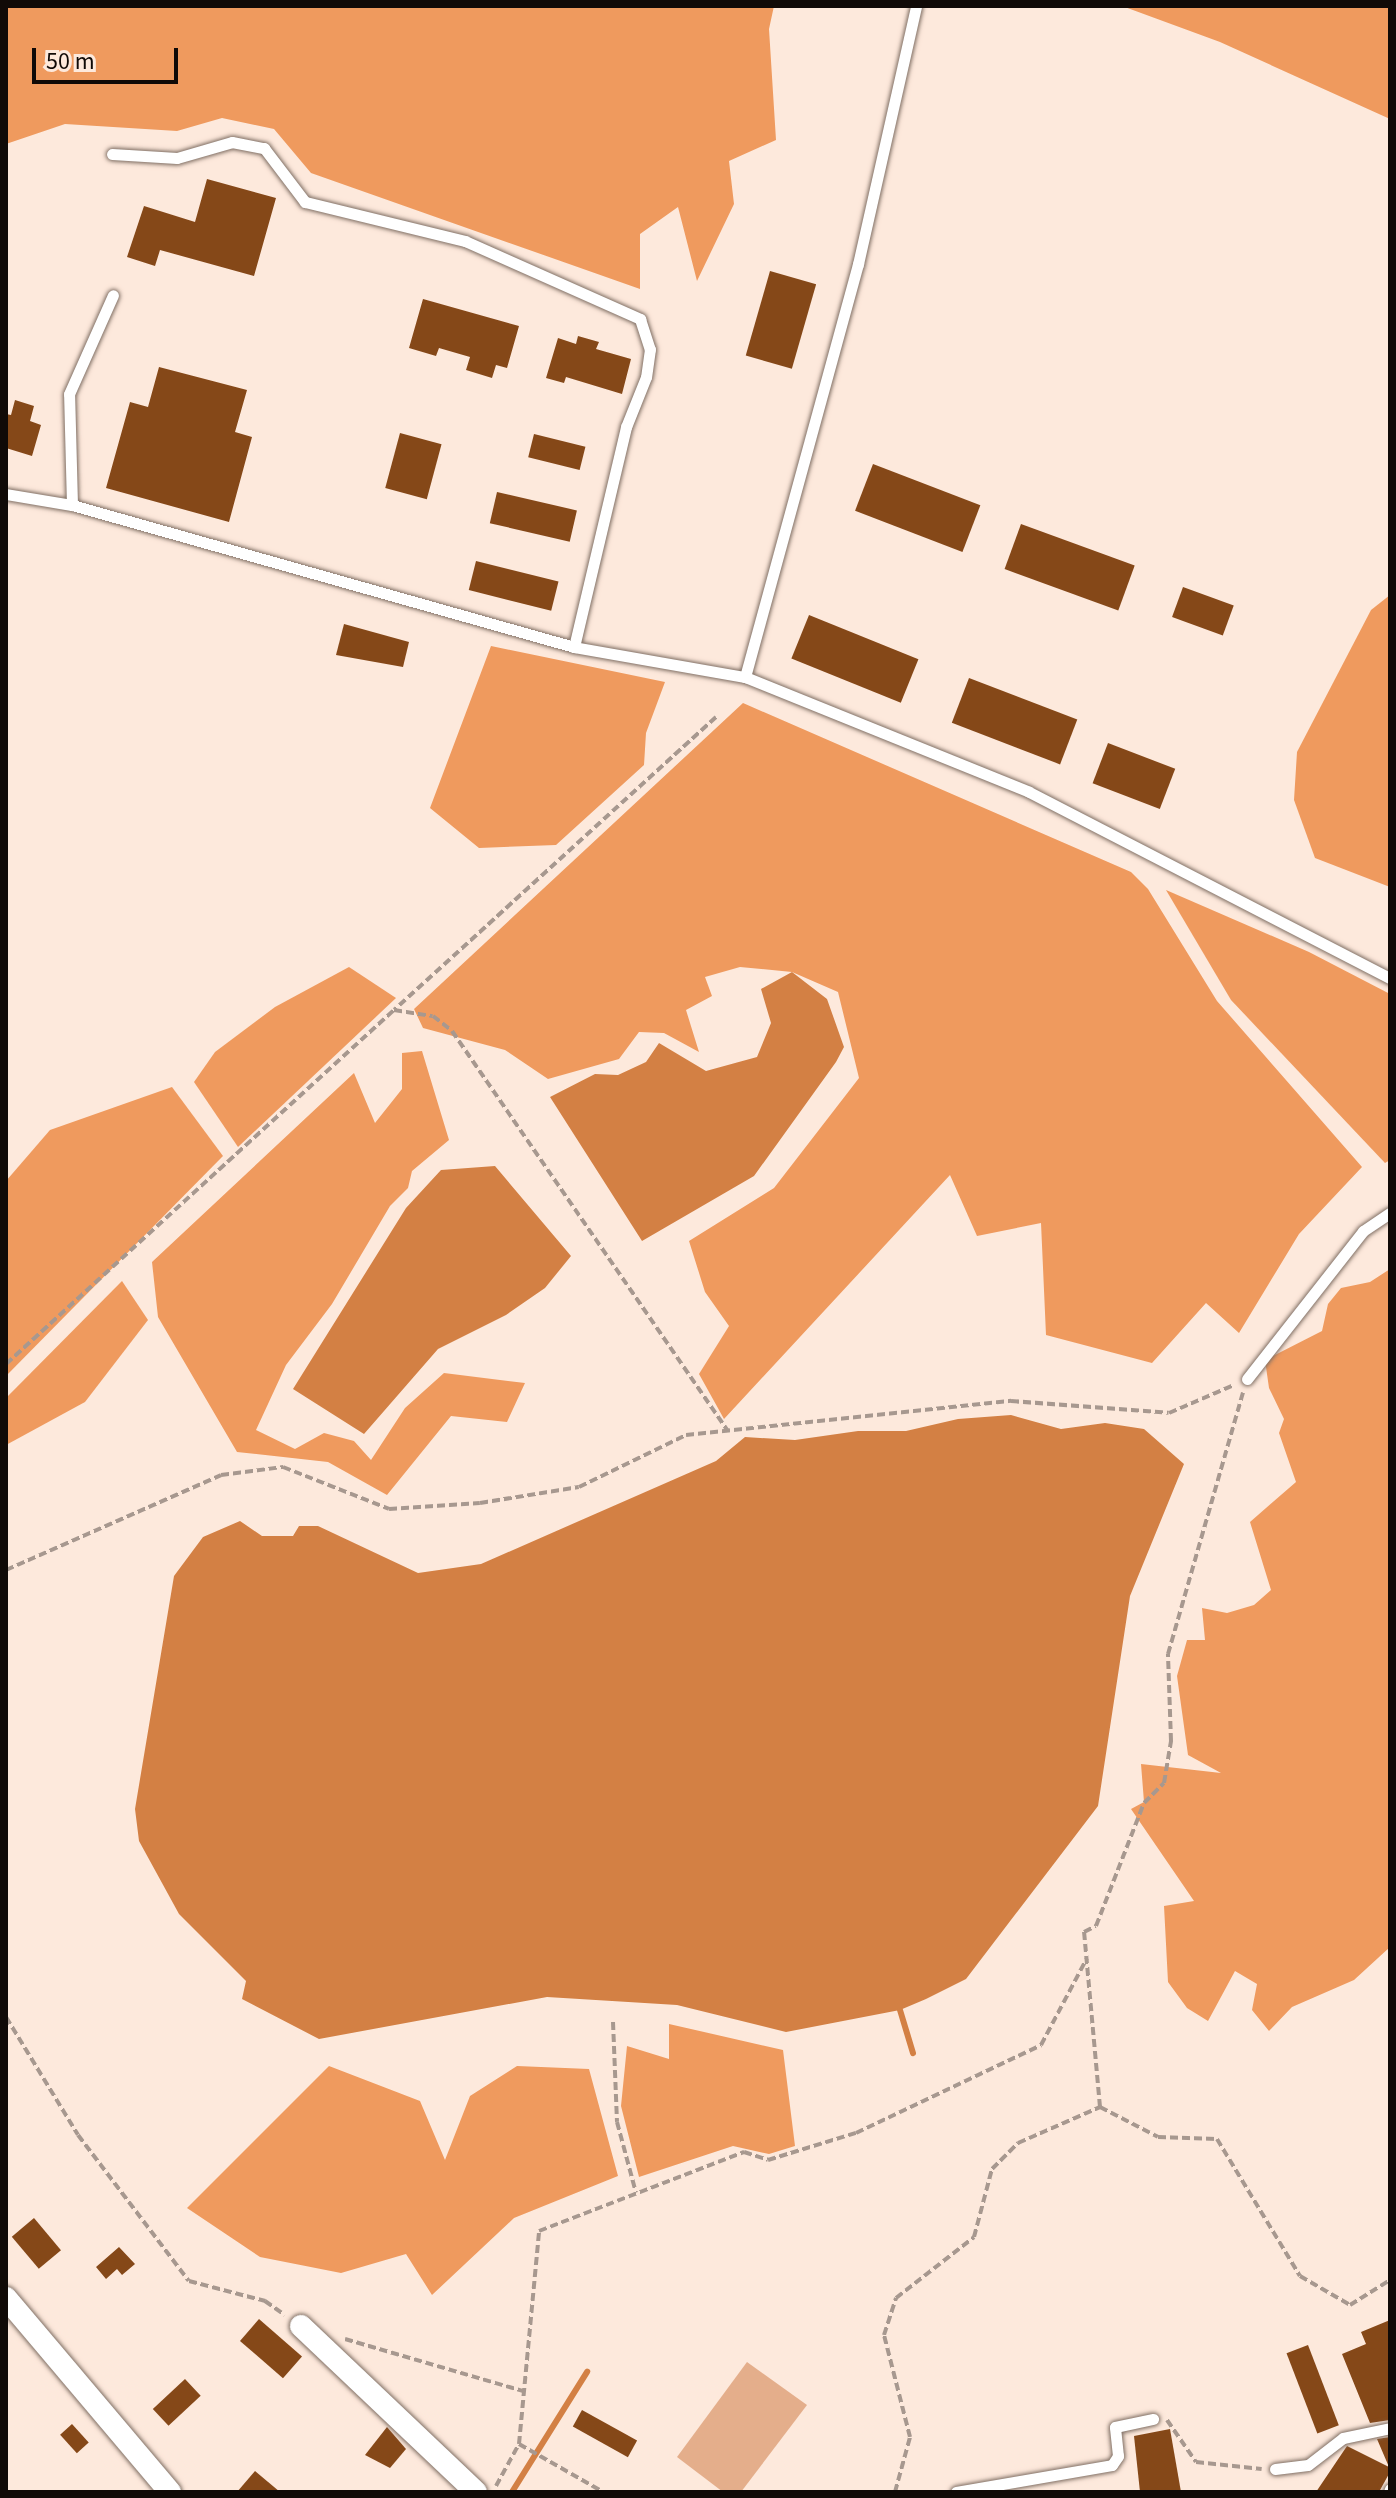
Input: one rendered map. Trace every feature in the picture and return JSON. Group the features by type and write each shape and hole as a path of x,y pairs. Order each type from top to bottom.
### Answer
{"street":[{"path":"6,2298 170,2492"},
{"path":"301,2326 476,2492"}],"lane":[{"path":"745,677 858,264 916,6"},
{"path":"112,154 177,158 232,142 264,148 305,202 465,241 640,319 650,349 646,377 626,427 574,647"},
{"path":"72,505 69,394 113,295"},
{"path":"6,494 72,505 574,647 745,677 1029,792 1390,978"},
{"path":"1247,1379 1363,1231 1390,1213"},
{"path":"956,2492 1112,2465 1118,2456 1115,2427 1153,2419"},
{"path":"1275,2469 1308,2465 1343,2438 1390,2428"}],"path":[{"path":"6,1364 716,717"},
{"path":"394,1010 433,1016 452,1031 728,1431"},
{"path":"6,1570 221,1475 283,1467 389,1509 480,1503 579,1487 686,1435 1011,1401 1169,1413 1247,1379"},
{"path":"1100,2107 1084,1932 1096,1926 1144,1803 1164,1783 1171,1741 1168,1654 1247,1379"},
{"path":"492,2492 519,2444 539,2231 744,2152 768,2160 856,2133 1041,2045 1087,1958"},
{"path":"6,2017 78,2135 189,2281 265,2301 301,2326 523,2391"},
{"path":"613,2022 617,2122 636,2193"},
{"path":"1100,2107 1158,2137 1217,2139 1300,2276 1350,2305 1390,2280"},
{"path":"895,2492 910,2437 884,2335 896,2298 974,2237 992,2169 1018,2143 1100,2107"},
{"path":"1153,2419 1175,2426 1196,2462 1275,2469"},
{"path":"519,2444 590,2490 603,2492"}],"shaded area":[{"path":"6,6 774,6 769,29 776,140 729,161 734,204 697,281 678,207 640,234 640,289 311,173 274,129 222,118 177,131 65,124 6,144"},
{"path":"1122,6 1390,6 1390,119 1220,42"},
{"path":"1390,595 1390,887 1315,858 1294,800 1297,752 1371,610"},
{"path":"491,646 665,682 646,733 644,765 556,845 479,848 430,808"},
{"path":"743,703 1131,872 1148,889 1217,1001 1362,1167 1299,1234 1239,1333 1206,1303 1152,1363 1046,1335 1041,1223 977,1236 950,1175 724,1419 699,1374 729,1326 705,1292 689,1241 774,1188 859,1078 838,992 792,972 740,967 705,977 712,996 686,1010 699,1052 664,1033 639,1032 619,1059 548,1079 505,1050 423,1028 414,1009"},
{"path":"1166,890 1309,952 1390,994 1390,1160 1385,1163 1231,1000"},
{"path":"349,967 396,998 238,1147 194,1082 215,1052 275,1007"},
{"path":"792,972 827,999 844,1047 836,1062 754,1176 642,1241 550,1097 595,1074 618,1075 646,1062 659,1043 706,1071 757,1057 771,1023 761,989"},
{"path":"422,1051 449,1140 412,1171 408,1188 390,1206 332,1304 286,1365 256,1430 295,1449 324,1433 354,1441 371,1460 405,1408 444,1373 525,1383 507,1422 451,1416 387,1495 328,1462 237,1452 158,1317 152,1262 354,1073 375,1123 402,1089 402,1053"},
{"path":"172,1087 223,1156 6,1376 6,1181 50,1130"},
{"path":"495,1166 571,1256 545,1288 506,1315 438,1349 364,1434 293,1389 406,1208 441,1170"},
{"path":"1390,1269 1390,1947 1354,1980 1292,2007 1269,2031 1252,2010 1257,1984 1235,1971 1208,2021 1187,2008 1168,1982 1164,1906 1194,1901 1131,1809 1144,1802 1141,1764 1221,1773 1188,1755 1177,1676 1187,1640 1205,1640 1202,1608 1227,1613 1254,1605 1271,1590 1250,1522 1296,1482 1279,1433 1284,1419 1269,1388 1265,1360 1322,1331 1328,1304 1341,1288 1370,1282"},
{"path":"122,1281 148,1320 85,1402 6,1445 6,1398"},
{"path":"1011,1415 1061,1429 1105,1423 1144,1429 1184,1464 1130,1596 1098,1806 966,1979 926,1999 900,2010 786,2032 677,2005 547,1997 319,2039 242,1999 246,1981 179,1914 139,1841 135,1809 174,1576 203,1537 240,1521 262,1536 293,1536 299,1526 318,1526 418,1573 481,1564 716,1461 745,1437 795,1440 858,1431 906,1431 958,1419"},
{"path":"669,2024 783,2050 795,2146 769,2154 733,2146 639,2177 621,2106 627,2046 669,2059"},
{"path":"329,2066 420,2101 445,2160 470,2096 517,2066 589,2069 618,2176 514,2218 432,2295 406,2254 341,2273 260,2257 187,2208"},
{"path":"747,2362 807,2405 741,2492 723,2492 677,2457"}],"building":[{"path":"207,179 276,198 254,276 160,250 155,266 127,257 144,206 195,222"},
{"path":"770,271 816,284 792,369 746,356"},
{"path":"423,299 519,326 507,368 496,365 492,378 466,370 470,357 439,348 436,356 409,348"},
{"path":"578,336 599,342 596,349 631,359 622,394 566,377 564,383 546,378 558,338 576,344"},
{"path":"159,367 247,390 235,432 252,437 229,522 106,488 130,402 148,407"},
{"path":"15,400 34,406 30,421 41,425 32,456 6,448 6,414 11,415"},
{"path":"400,433 442,444 427,499 385,488"},
{"path":"534,434 585,447 580,470 528,457"},
{"path":"873,464 980,505 962,552 855,511"},
{"path":"497,492 577,510 570,542 490,523"},
{"path":"1021,524 1135,565 1118,610 1005,569"},
{"path":"476,561 558,582 551,611 469,590"},
{"path":"1183,587 1234,605 1223,636 1172,617"},
{"path":"809,615 918,659 901,703 791,659"},
{"path":"344,624 409,642 403,667 336,655"},
{"path":"969,678 1077,720 1060,764 952,723"},
{"path":"1108,743 1175,769 1160,809 1093,783"},
{"path":"34,2218 61,2250 39,2269 12,2237"},
{"path":"119,2247 135,2264 122,2275 117,2269 106,2279 96,2267"},
{"path":"259,2319 302,2356 283,2378 240,2341"},
{"path":"1390,2320 1390,2420 1370,2423 1342,2354 1366,2344 1361,2332"},
{"path":"1308,2345 1339,2425 1317,2434 1287,2353"},
{"path":"185,2379 201,2396 169,2426 153,2409"},
{"path":"582,2410 637,2441 628,2457 573,2427"},
{"path":"72,2424 89,2443 77,2453 60,2435"},
{"path":"387,2427 406,2449 390,2468 365,2455"},
{"path":"1170,2429 1181,2492 1140,2492 1134,2436"},
{"path":"1390,2437 1390,2472 1379,2492 1316,2492 1347,2446 1389,2467 1377,2439"},
{"path":"255,2471 280,2492 237,2492"}],"waterway":[{"path":"900,2010 913,2053"},
{"path":"512,2492 587,2372"}]}
